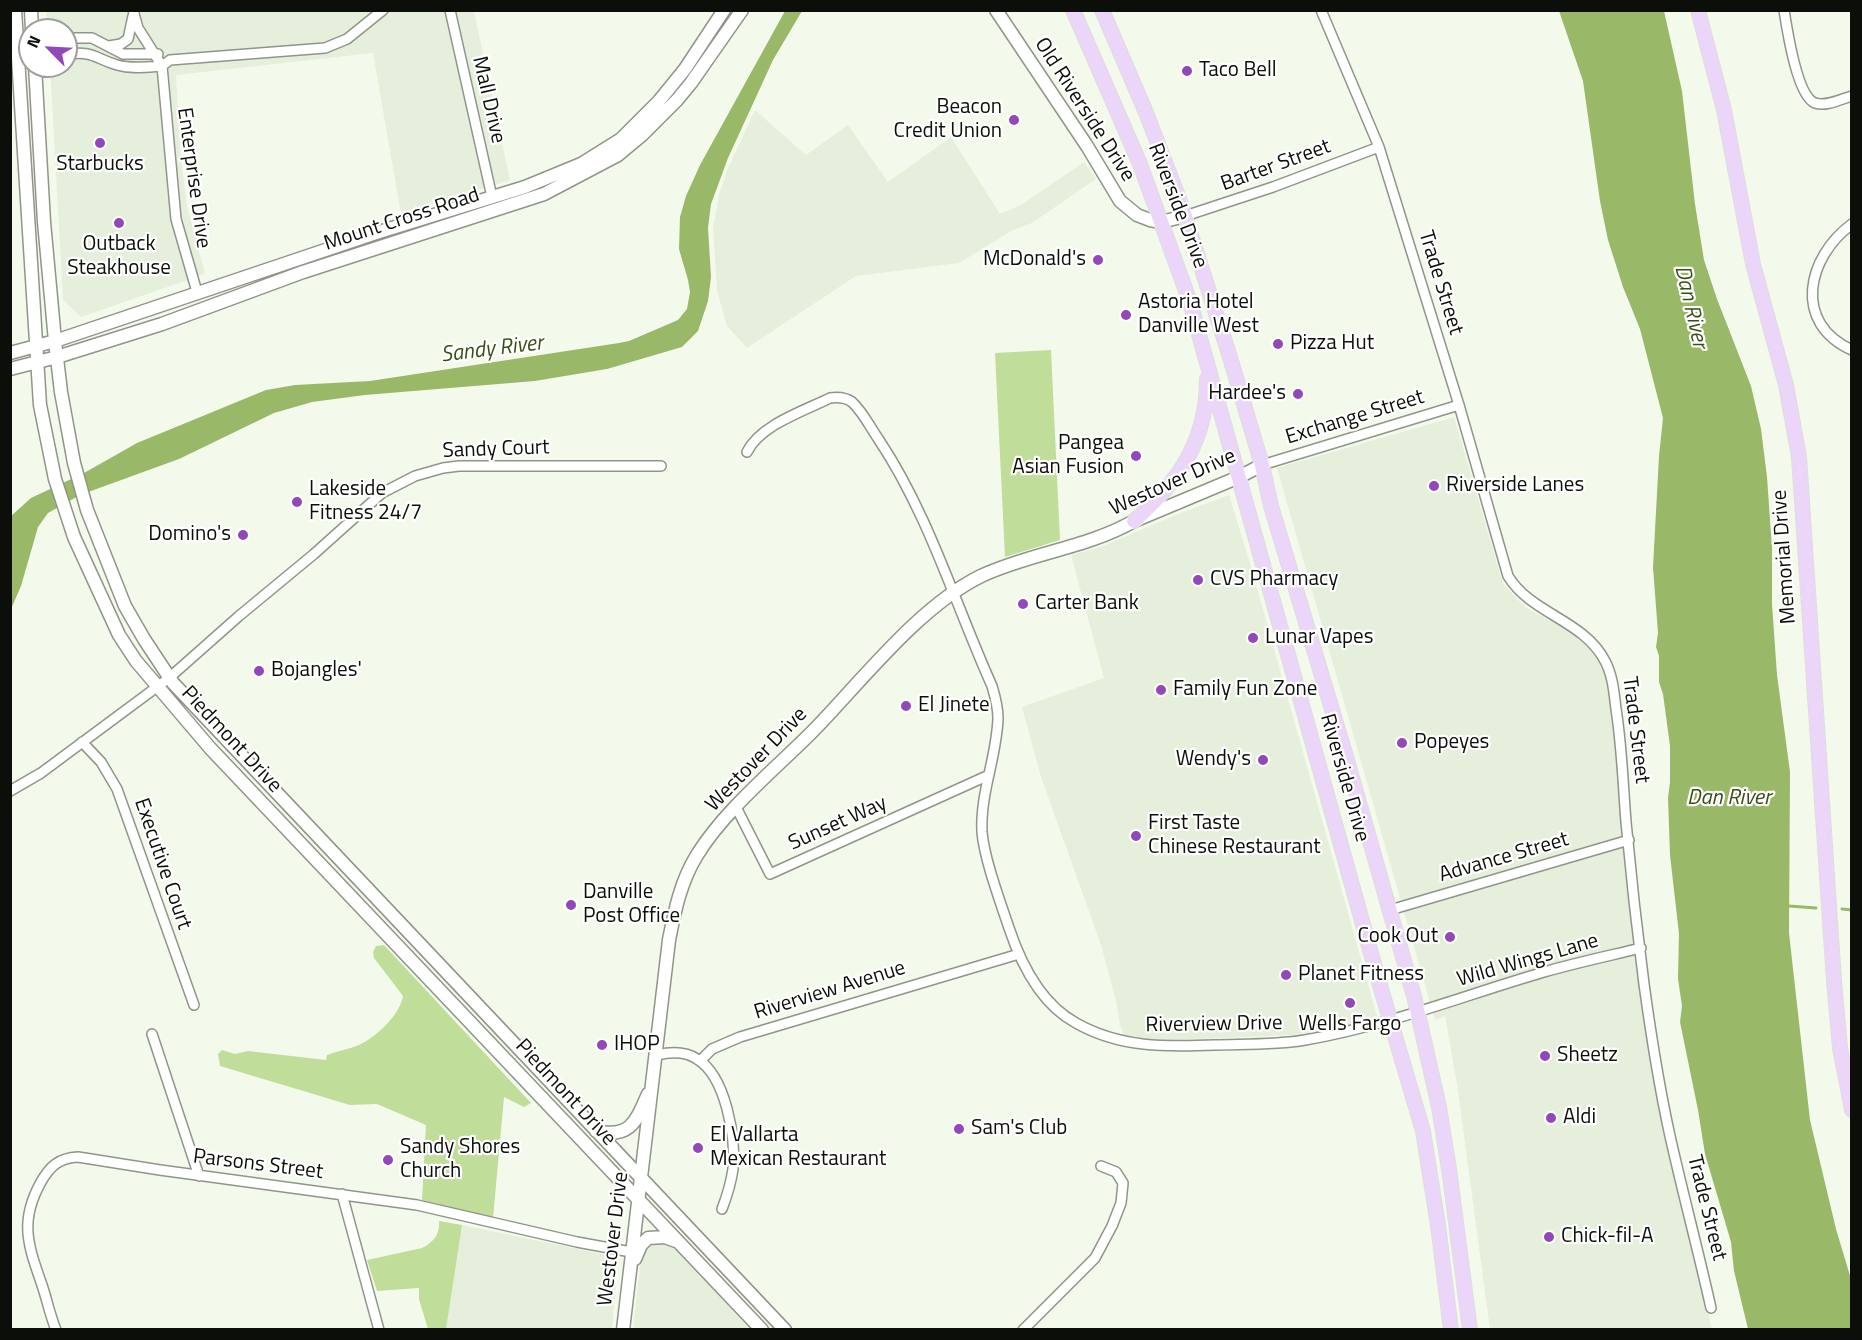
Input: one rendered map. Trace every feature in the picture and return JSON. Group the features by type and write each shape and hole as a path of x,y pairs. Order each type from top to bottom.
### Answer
{"main road":[{"name":"Piedmont Drive","path":"15,10 18,40"},
{"name":"Mount Cross Road","path":"10,353 55,341 197,292 525,187 581,164 621,139 658,101 685,69 724,10"},
{"name":"Mount Cross Road","path":"10,369 57,357 162,324 303,272 544,194 578,178 618,155 660,118 691,83 742,10"},
{"name":"Old Riverside Drive","path":"996,10 1087,146 1117,198 1137,215 1161,222"},
{"name":"Riverside Drive","path":"1073,10 1140,164 1190,302 1423,1131 1451,1329"},
{"name":"Riverside Drive","path":"1102,10 1147,115 1185,216 1227,347 1262,465 1271,506 1346,753 1390,910 1418,1011 1446,1148 1470,1329"},
{"name":"Memorial Drive","path":"1698,10 1724,110 1753,264 1786,385 1799,457 1834,981 1840,1048 1851,1110"},
{"name":"Piedmont Drive","path":"21,78 40,405 48,447 65,511 88,571 119,635 156,687 210,748 762,1329"},
{"name":"Piedmont Drive","path":"36,78 44,222 55,341 68,436 80,490 103,554 125,606 144,639 170,678 785,1329"},
{"path":"1161,222 1185,216"},
{"path":"1134,521 1165,491 1190,456 1201,425 1205,405 1207,364"},
{"name":"Westover Drive","path":"623,1329 669,940 679,892 698,854 736,807 905,635 931,610 954,593 980,577 1095,539 1262,465"},
{"path":"596,1131 609,1134 618,1133 634,1123 654,1082"},
{"path":"629,1271 641,1245 648,1238 665,1237 680,1243"}],"street":[{"path":"78,38 92,38 125,55 155,53 170,60 325,48 347,39 383,10"},
{"name":"Mall Drive","path":"450,10 492,196"},
{"name":"Trade Street","path":"1321,10 1379,147 1459,405 1508,576 1513,585 1526,597 1584,634 1593,643 1609,669 1623,754 1629,840 1641,948 1660,1086 1711,1308"},
{"path":"1784,10 1806,97 1817,104 1824,104 1851,96"},
{"path":"133,12 138,28 162,66"},
{"path":"109,46 122,44 128,39 133,12"},
{"path":"78,53 89,53 125,67 162,66 170,60"},
{"name":"Enterprise Drive","path":"162,66 177,219 197,292"},
{"name":"Barter Street","path":"1185,216 1273,187 1379,147"},
{"path":"1851,224 1839,233 1824,252 1816,271 1812,290 1819,323 1835,340 1851,350"},
{"name":"Riverview Drive","path":"747,452 754,441 766,430 830,398 844,398 852,402 886,450 906,485 954,593 996,701 998,720 983,816 984,847 1019,954 1037,986 1061,1013 1075,1023 1093,1031 1132,1044 1148,1046 1304,1040 1390,1019"},
{"name":"Exchange Street","path":"1262,465 1459,405"},
{"name":"Sandy Court","path":"10,791 41,773 170,678 382,493 415,476 459,466 661,466"},
{"name":"Executive Court","path":"82,742 101,762 117,789 194,1005"},
{"name":"Sunset Way","path":"736,807 770,874 988,775"},
{"name":"Advance Street","path":"1390,910 1629,840"},
{"name":"Wild Wings Lane","path":"1390,1019 1545,972 1641,948"},
{"name":"Riverview Avenue","path":"700,1061 712,1049 740,1037 1019,954"},
{"path":"152,1034 199,1176"},
{"path":"657,1055 678,1053 700,1061 717,1083 732,1134 733,1169 722,1209"},
{"name":"Parsons Street","path":"56,1329 32,1256 27,1232 27,1217 47,1172 60,1160 78,1157 199,1176 417,1205 577,1242 631,1252"},
{"path":"1023,1329 1095,1258 1112,1226 1121,1203 1123,1183 1116,1172 1101,1166"},
{"path":"342,1194 379,1329"}],"shaded area":[{"path":"46,11 474,11 510,180 401,214 373,53 176,75 181,160 187,206 205,274 81,317 63,300 51,78 78,78 78,18 47,18"},
{"path":"755,110 806,155 848,125 888,182 951,137 1000,214 1021,205 1084,162 1096,179 1032,223 1013,230 959,263 856,276 747,348 727,326 717,291 713,228 719,195 727,170"},
{"path":"1051,350 1060,540 1005,557 995,353"},
{"path":"1454,417 1503,584 1525,607 1567,630 1593,650 1606,679 1616,740 1643,1003 1656,1094 1712,1329 1490,1329 1457,1084 1445,1016 1435,1020 1277,468"},
{"path":"1229,495 1377,1016 1339,1028 1292,1035 1172,1040 1126,1039 1120,1026 1117,1005 1101,945 1041,777 1022,707 1104,678 1071,555 1101,547"},
{"path":"384,945 531,1103 524,1107 504,1097 493,1218 422,1200 426,1125 377,1104 350,1105 220,1066 218,1054 222,1050 235,1054 248,1051 326,1060 327,1055 359,1045 373,1037 392,1018 403,996 374,958 373,952 376,946"},
{"path":"439,1221 462,1225 446,1329 428,1329 419,1299 419,1288 377,1291 367,1260 422,1248 435,1237"},
{"path":"462,1225 611,1256 617,1264 612,1329 445,1330"},
{"path":"658,1240 674,1246 753,1329 633,1330 641,1257 644,1249 650,1243"}],"water":[{"path":"785,11 802,11 773,60 728,158 711,204 708,228 711,277 708,301 698,331 682,347 607,369 535,381 365,395 312,402 274,413 179,459 80,495 48,513 38,527 21,586 11,609 11,516 31,498 84,473 137,443 266,390 295,385 370,381 619,343 678,320 687,309 690,292 679,249 680,217 686,196 700,165"},
{"name":"Dan River","path":"1559,11 1664,11 1682,91 1704,260 1751,386 1761,429 1772,548 1772,604 1777,675 1790,772 1789,933 1810,1120 1836,1229 1851,1279 1851,1329 1748,1329 1734,1271 1731,1242 1705,1154 1680,1022 1682,1006 1678,979 1679,934 1670,855 1668,798 1670,746 1663,694 1659,682 1659,656 1656,647 1658,633 1653,567 1663,418 1640,329 1608,240 1600,201 1583,81"}],"waterway":[{"path":"1789,906 1816,908"},
{"path":"1842,909 1852,910"}],"place":[{"name":"Taco Bell","path":"1187,71"},
{"name":"Beacon Credit Union","path":"1014,120"},
{"name":"Starbucks","path":"100,143"},
{"name":"Outback Steakhouse","path":"119,223"},
{"name":"McDonald's","path":"1098,260"},
{"name":"Astoria Hotel Danville West","path":"1126,315"},
{"name":"Pizza Hut","path":"1278,344"},
{"name":"Hardee's","path":"1298,394"},
{"name":"Pangea Asian Fusion","path":"1136,456"},
{"name":"Riverside Lanes","path":"1434,486"},
{"name":"Lakeside Fitness 24/7","path":"297,502"},
{"name":"Domino's","path":"243,535"},
{"name":"CVS Pharmacy","path":"1198,580"},
{"name":"Carter Bank","path":"1023,604"},
{"name":"Lunar Vapes","path":"1253,638"},
{"name":"Bojangles'","path":"259,671"},
{"name":"Family Fun Zone","path":"1161,690"},
{"name":"El Jinete","path":"906,706"},
{"name":"Popeyes","path":"1402,743"},
{"name":"Wendy's","path":"1263,760"},
{"name":"First Taste Chinese Restaurant","path":"1136,836"},
{"name":"Danville Post Office","path":"571,905"},
{"name":"Cook Out","path":"1450,937"},
{"name":"Planet Fitness","path":"1286,975"},
{"name":"Wells Fargo","path":"1350,1003"},
{"name":"IHOP","path":"602,1045"},
{"name":"Sheetz","path":"1545,1056"},
{"name":"Aldi","path":"1551,1118"},
{"name":"Sam's Club","path":"959,1129"},
{"name":"El Vallarta Mexican Restaurant","path":"698,1148"},
{"name":"Sandy Shores Church","path":"388,1160"},
{"name":"Chick-fil-A","path":"1549,1237"}],"water label":[{"name":"Sandy River","path":"492,350"}]}
